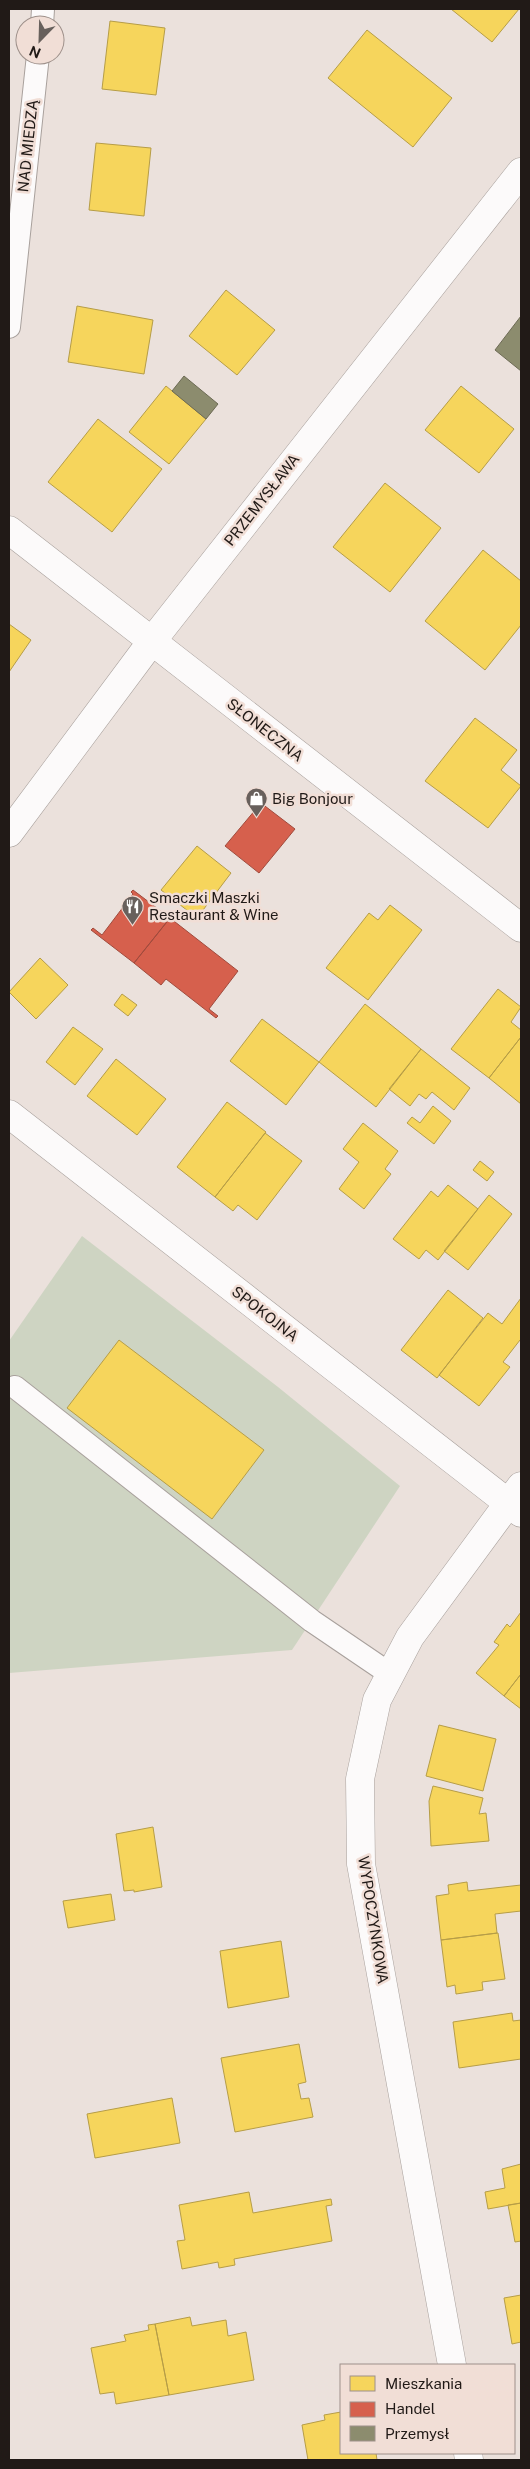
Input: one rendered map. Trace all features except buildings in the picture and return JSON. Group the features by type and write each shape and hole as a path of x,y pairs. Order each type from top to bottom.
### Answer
{"street":[{"name":"PRZEMYSŁAWA","path":"9,833 152,641 521,172"},
{"name":"SŁONECZNA","path":"9,530 521,928"},
{"name":"SPOKOJNA","path":"9,1114 517,1501"},
{"name":"WYPOCZYNKOWA","path":"452,2364 361,1864 360,1779 377,1700 410,1637 517,1501"}],"lane":[{"name":"NAD MIEDZĄ","path":"9,327 37,65"},
{"path":"15,1386 312,1621 390,1674"}],"green space":[{"path":"82,1236 278,1387 400,1486 292,1650 9,1673 9,1341"}],"place":[{"name":"Big Bonjour","path":"256,818"},
{"name":"Smaczki Maszki Restaurant & Wine","path":"133,926"}]}
